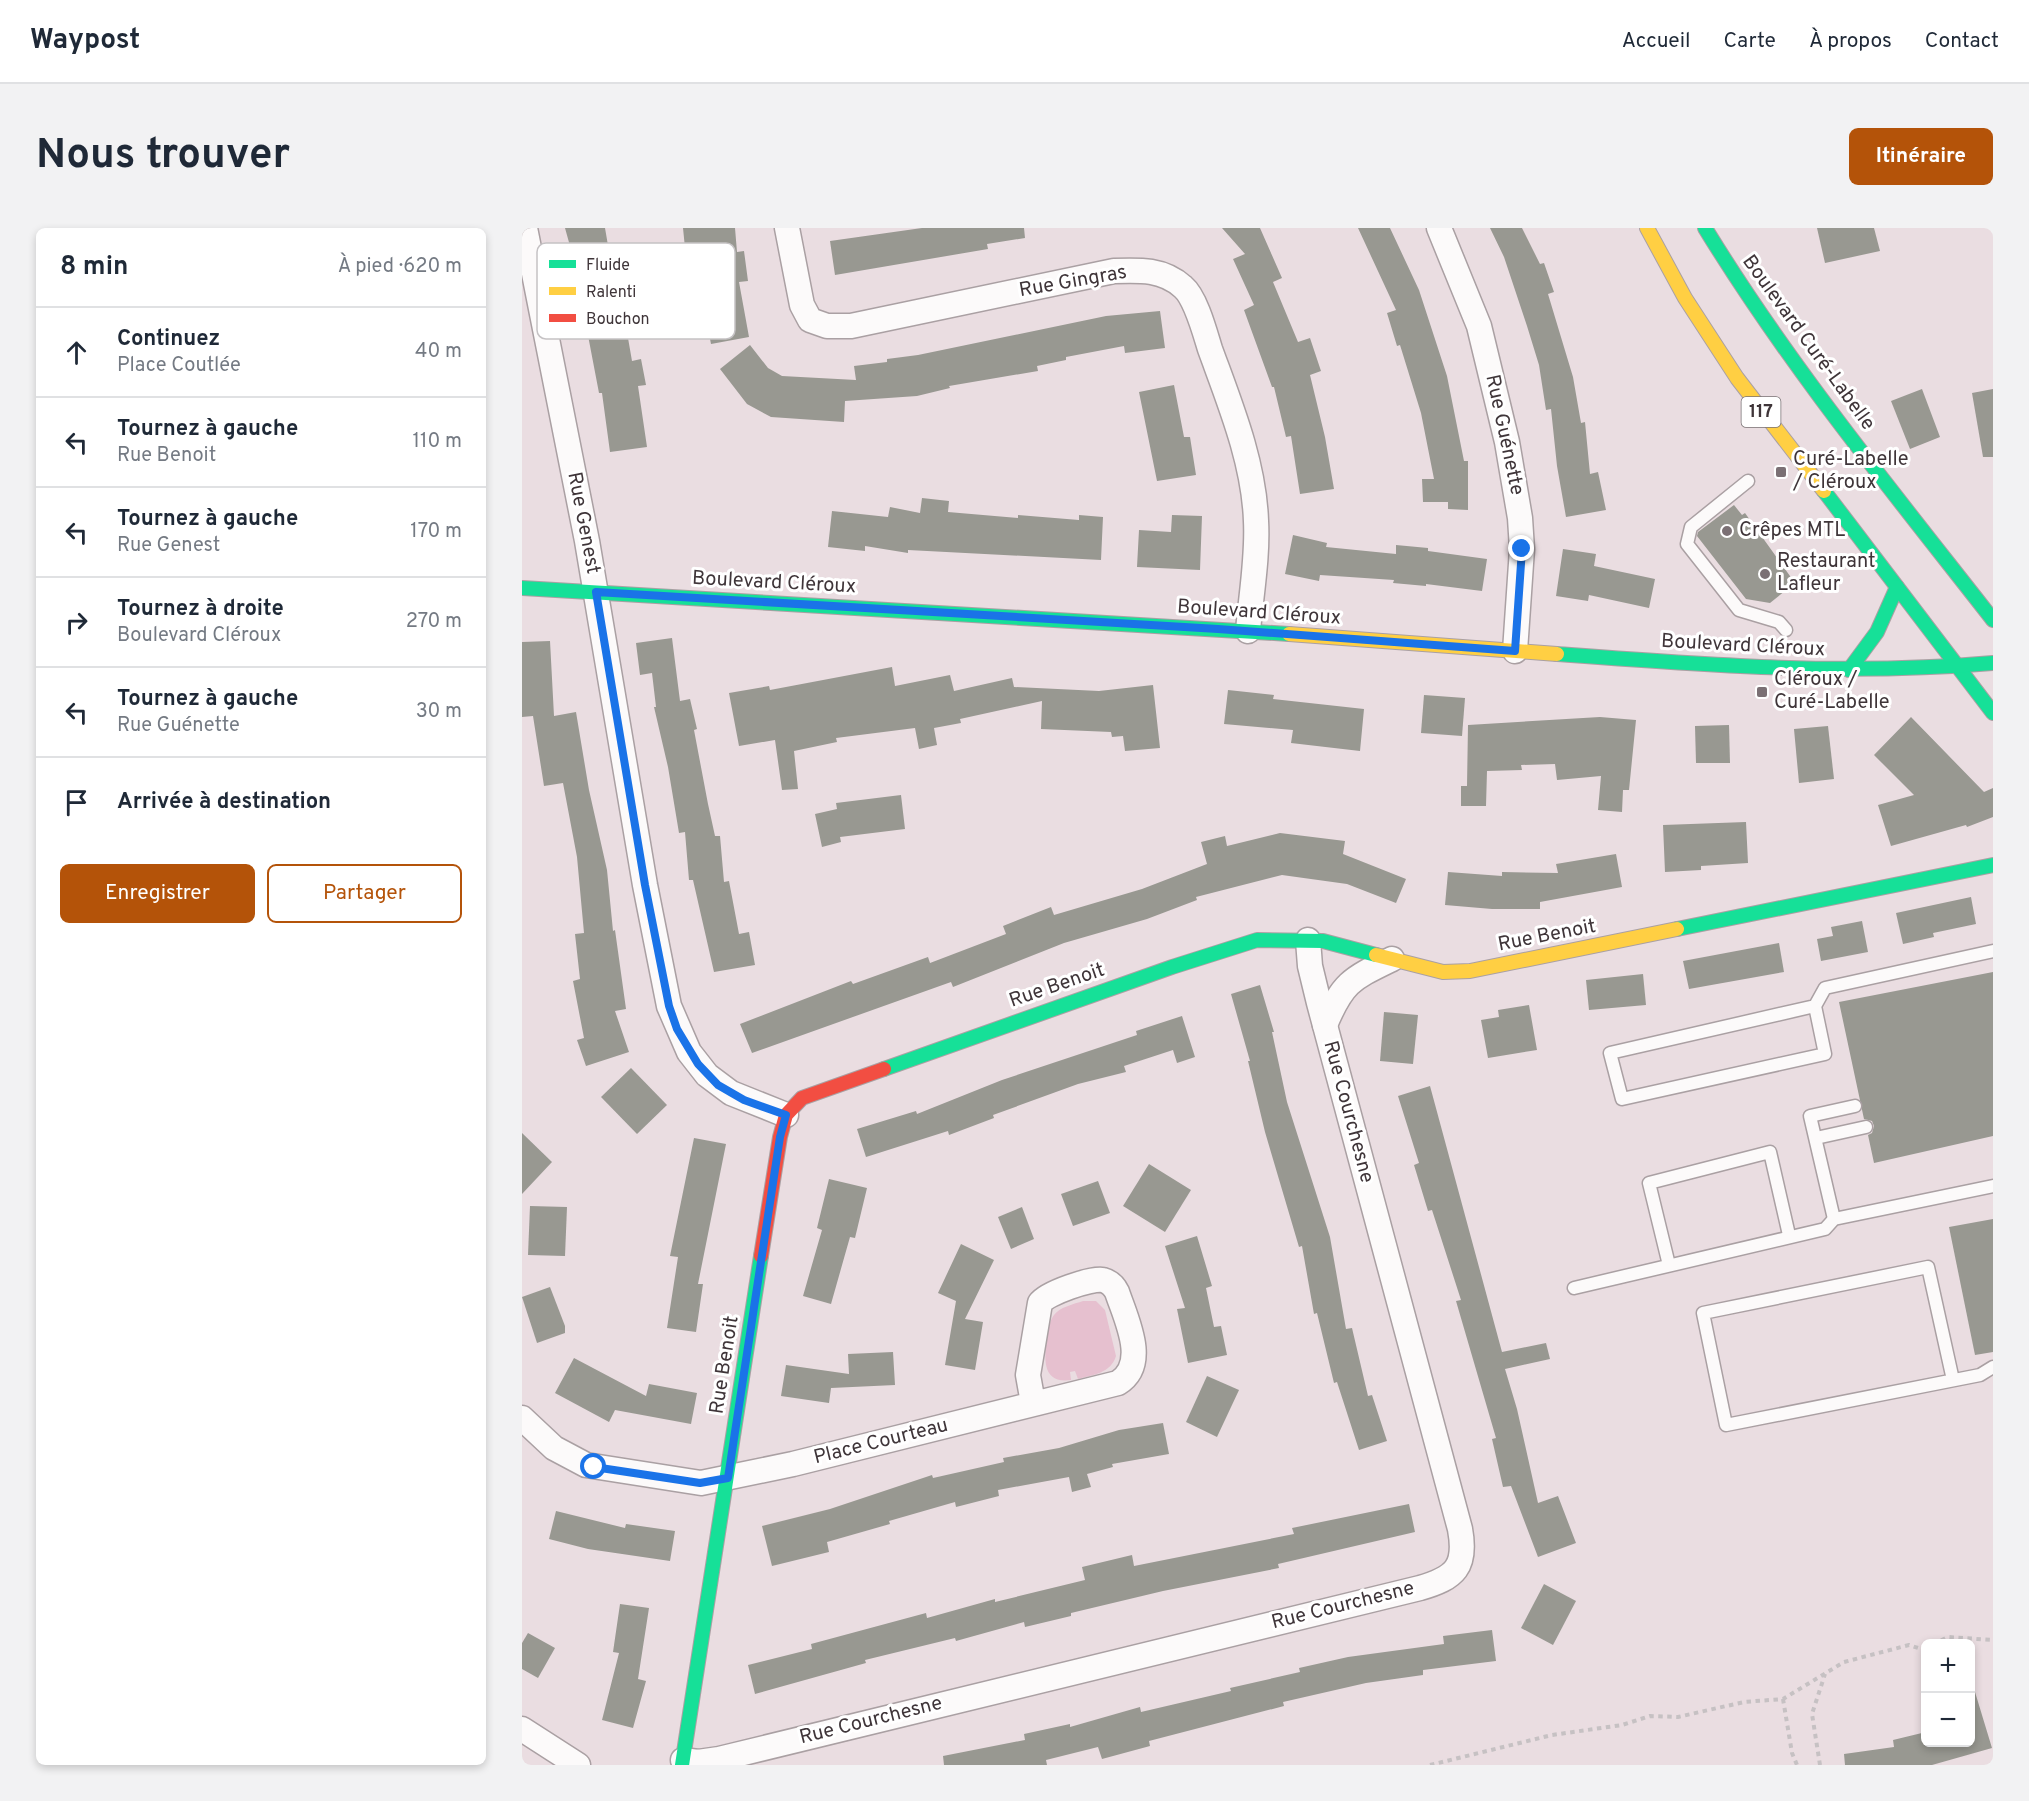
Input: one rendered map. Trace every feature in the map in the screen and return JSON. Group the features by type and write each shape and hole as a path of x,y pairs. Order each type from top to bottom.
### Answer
{"street":[{"name":"Rue Genest","path":"525,228 537,290"},
{"name":"Rue Gingras","path":"787,228 802,305 810,320 827,326 851,326 1114,271 1142,270 1166,274 1185,288 1197,312 1241,436 1252,492 1256,532 1248,631"},
{"name":"Rue Guénette","path":"1439,228 1479,326 1507,442 1520,518 1522,549 1515,651"},
{"name":"117","path":"1647,228 1717,350 1993,713"},
{"name":"Boulevard Curé-Labelle","path":"1705,228 1738,283 1789,355 1993,620"},
{"name":"Rue Genest","path":"547,339 596,592 645,885 669,1006 677,1029 698,1064 718,1085 744,1100 786,1115"},
{"path":"1849,670 1877,632 1897,587"},
{"name":"Boulevard Cléroux","path":"522,588 1248,631 1733,668 1849,670 1957,667 1993,663"},
{"name":"Rue Benoit","path":"682,1762 780,1137 786,1115 794,1103 812,1093 1225,948 1273,938 1308,940 1356,948 1443,972 1477,970 1993,866"},
{"name":"Rue Courchesne","path":"682,1762 719,1759 1420,1588 1447,1578 1454,1572 1462,1557 1460,1529 1325,1025 1310,966 1308,940"},
{"name":"Rue Courchesne","path":"1325,1025 1344,987 1354,978 1392,958"},
{"name":"Place Courteau","path":"522,1418 554,1448 586,1465 700,1483 794,1464 1033,1403 1111,1386 1129,1375 1135,1355 1118,1292 1111,1284 1101,1280 1090,1281 1051,1294 1040,1303 1028,1375 1033,1403"},
{"path":"525,1738 578,1765"}],"lane":[{"path":"1748,481 1691,527 1687,544 1739,610 1779,622 1786,630"},
{"path":"1815,1006 1610,1053 1622,1099 1825,1054 1815,1006 1825,988 1993,951"},
{"path":"1834,1219 1810,1116 1855,1106"},
{"path":"1816,1138 1866,1127"},
{"path":"1669,1265 1649,1183 1770,1152 1789,1235"},
{"path":"1574,1288 1789,1235 1825,1229 1834,1219 1993,1186"},
{"path":"1953,1380 1928,1267 1703,1313 1726,1425 1980,1375 1993,1367"}],"path":[{"path":"1944,1639 1948,1637 1993,1640"},
{"path":"1430,1765 1552,1736 1622,1725 1650,1716 1678,1717 1744,1702 1783,1699 1844,1662 1909,1645 1921,1649"},
{"path":"1820,1765 1812,1714 1825,1673"},
{"path":"1783,1699 1792,1753 1797,1765"}],"shaded area":[{"path":"1083,1301 1096,1301 1105,1310 1116,1356 1114,1362 1106,1370 1078,1379 1075,1371 1070,1372 1071,1380 1055,1378 1047,1368 1045,1354 1051,1320 1060,1310"}],"building":[{"path":"565,228 605,228 608,243 569,243"},
{"path":"683,228 735,228 737,252 744,251 748,281 739,282 749,337 711,344 710,339 735,339 735,243 684,243"},
{"path":"922,228 1024,228 1025,238 987,244 988,249 835,275 830,241"},
{"path":"1222,228 1260,228 1282,278 1273,282 1298,342 1310,338 1321,371 1310,375 1325,437 1334,489 1300,494 1291,436 1286,437 1274,387 1272,387 1244,310 1254,305 1233,259 1245,254"},
{"path":"1358,228 1390,228 1419,290 1447,376 1464,461 1468,461 1468,510 1448,509 1448,502 1423,502 1422,479 1434,479 1421,413 1400,345 1397,346 1387,313 1396,310"},
{"path":"1490,228 1522,228 1540,264 1544,263 1554,292 1548,294 1573,377 1581,423 1585,422 1590,474 1598,472 1606,510 1566,517 1557,466 1551,409 1546,410 1539,365 1527,326 1504,257"},
{"path":"1817,228 1874,228 1880,251 1825,263"},
{"path":"1160,311 1165,348 1125,353 1124,346 1066,357 1066,360 1037,366 1038,371 949,386 950,388 917,396 845,401 844,422 771,417 747,404 720,369 750,345 768,368 782,376 856,380 854,366 887,362 887,359 918,355 1106,316"},
{"path":"589,339 628,339 632,361 641,359 646,385 638,386 647,447 610,452 602,393 599,393"},
{"path":"1174,385 1184,437 1190,437 1196,475 1157,481 1139,392"},
{"path":"1922,389 1940,437 1910,449 1891,401"},
{"path":"1993,389 1993,457 1983,457 1972,393"},
{"path":"922,498 949,501 948,512 1079,520 1079,515 1103,517 1101,560 908,550 908,553 865,546 865,551 828,547 832,511 888,517 890,507 920,513"},
{"path":"1734,505 1742,515 1745,513 1795,583 1770,603 1746,599 1697,536 1698,532"},
{"path":"1172,515 1202,516 1200,570 1137,567 1139,530 1171,532"},
{"path":"1293,535 1327,543 1326,547 1396,554 1396,545 1428,548 1428,551 1487,559 1482,591 1426,584 1426,586 1393,583 1394,580 1320,575 1319,581 1285,574"},
{"path":"1563,549 1596,554 1594,566 1655,579 1649,608 1589,595 1588,601 1556,596"},
{"path":"672,638 680,701 690,699 715,836 720,836 724,882 729,881 739,934 749,932 755,965 714,972 693,880 689,880 685,832 679,833 668,767 654,707 656,707 652,673 640,675 636,643"},
{"path":"550,641 554,716 576,712 589,790 607,870 613,931 615,930 626,1009 615,1011 629,1052 586,1066 577,1040 584,1038 573,981 580,979 575,934 584,933 577,857 563,783 544,786 533,716 522,717 522,642"},
{"path":"892,667 895,686 950,675 954,691 1012,678 1014,687 1099,691 1153,685 1160,748 1125,751 1123,736 1112,737 1111,732 1041,729 1042,701 960,719 961,723 934,728 937,745 919,749 915,728 836,738 837,742 794,751 798,789 782,790 775,740 739,746 729,693 769,686 770,690"},
{"path":"1228,690 1274,695 1273,699 1364,709 1360,751 1291,743 1293,730 1224,724"},
{"path":"1424,695 1465,698 1462,736 1421,733"},
{"path":"1600,717 1636,720 1629,790 1623,790 1622,812 1598,810 1601,776 1557,780 1555,764 1521,765 1522,770 1487,771 1486,806 1461,806 1461,786 1467,786 1468,725"},
{"path":"1911,717 1984,792 1993,788 1993,817 1967,827 1966,825 1891,846 1878,805 1914,795 1874,755"},
{"path":"1729,725 1730,763 1696,763 1695,726"},
{"path":"1828,726 1834,779 1799,783 1794,729"},
{"path":"901,795 905,829 840,837 841,842 822,847 815,814 837,809 836,803"},
{"path":"1746,822 1748,863 1701,866 1701,870 1665,872 1663,825"},
{"path":"1280,833 1345,841 1343,854 1406,879 1396,903 1347,884 1282,875 1196,897 1197,900 1147,919 1064,943 953,987 951,982 752,1053 740,1024 851,981 853,984 928,957 930,963 1006,934 1003,926 1051,907 1054,915 1142,889 1207,864 1201,842 1225,836 1227,846"},
{"path":"1616,854 1622,887 1540,902 1540,909 1492,909 1445,905 1448,872 1502,876 1502,872 1558,873 1556,864"},
{"path":"1971,897 1976,924 1933,933 1934,937 1903,944 1896,913"},
{"path":"1862,921 1868,952 1821,961 1817,939 1833,936 1831,927"},
{"path":"1779,943 1784,972 1689,989 1683,961"},
{"path":"1993,972 1993,1136 1874,1163 1868,1135 1872,1133 1874,1126 1872,1121 1864,1119 1839,1002"},
{"path":"1643,974 1646,1005 1589,1010 1586,980"},
{"path":"1260,985 1274,1032 1272,1032 1287,1102 1330,1237 1346,1329 1352,1328 1368,1396 1372,1395 1387,1441 1359,1450 1337,1382 1334,1383 1317,1313 1314,1314 1302,1246 1299,1247 1265,1132 1248,1061 1250,1061 1231,994"},
{"path":"1529,1005 1537,1050 1488,1058 1481,1020 1499,1017 1498,1010"},
{"path":"1384,1012 1418,1015 1413,1064 1380,1061"},
{"path":"1182,1016 1195,1057 1177,1063 1173,1050 1124,1066 1126,1072 1078,1084 993,1115 994,1118 949,1135 948,1131 866,1157 857,1129 916,1111 917,1114 1002,1080 1137,1035 1136,1031"},
{"path":"631,1068 667,1105 637,1134 601,1097"},
{"path":"1430,1086 1502,1352 1546,1343 1550,1359 1505,1369 1517,1409 1538,1503 1558,1496 1576,1543 1538,1557 1511,1486 1503,1487 1492,1439 1496,1438 1456,1301 1461,1300 1432,1210 1428,1211 1414,1165 1419,1163 1398,1096"},
{"path":"522,1133 552,1162 522,1194"},
{"path":"694,1138 726,1144 698,1284 703,1284 696,1332 667,1328 678,1257 670,1256"},
{"path":"1149,1164 1191,1190 1165,1232 1123,1206"},
{"path":"829,1179 867,1188 855,1238 850,1237 831,1304 803,1296 822,1230 817,1228"},
{"path":"1098,1181 1110,1213 1073,1226 1061,1194"},
{"path":"530,1206 567,1207 565,1256 528,1255"},
{"path":"1022,1207 1034,1239 1011,1249 998,1217"},
{"path":"1993,1219 1993,1352 1975,1355 1949,1227"},
{"path":"1197,1236 1212,1286 1206,1288 1214,1327 1221,1326 1227,1355 1188,1363 1177,1309 1185,1308 1165,1246"},
{"path":"961,1244 994,1260 965,1319 983,1322 975,1370 945,1365 956,1301 938,1293"},
{"path":"550,1287 565,1326 565,1333 537,1343 522,1297"},
{"path":"893,1352 895,1385 831,1388 829,1403 781,1396 786,1365 849,1374 848,1354"},
{"path":"574,1358 646,1396 649,1384 697,1393 691,1424 615,1410 609,1422 555,1393"},
{"path":"1207,1376 1239,1390 1217,1437 1186,1422"},
{"path":"1163,1423 1169,1454 1112,1464 1113,1467 1087,1474 1091,1487 1072,1492 1069,1477 998,1490 999,1496 956,1507 955,1502 889,1521 890,1524 827,1542 829,1552 772,1566 762,1526 830,1509 932,1475 933,1478 1004,1462 1003,1458 1059,1448 1119,1430"},
{"path":"1409,1504 1415,1532 1278,1564 1279,1568 1163,1591 1071,1613 1071,1616 1025,1627 1024,1622 956,1641 955,1638 865,1660 866,1663 755,1694 748,1665 812,1649 811,1644 926,1613 927,1618 995,1599 995,1602 1085,1580 1082,1567 1132,1555 1134,1566 1294,1534 1292,1528"},
{"path":"556,1511 625,1528 626,1524 675,1531 670,1561 588,1549 549,1539"},
{"path":"1544,1584 1576,1601 1553,1645 1521,1628"},
{"path":"620,1604 649,1608 638,1679 646,1681 633,1728 602,1720 619,1653 613,1652"},
{"path":"1492,1630 1496,1661 1423,1670 1423,1675 1366,1683 1283,1702 1284,1706 1149,1741 1150,1746 1102,1759 1098,1747 1046,1760 1047,1765 944,1765 943,1756 1025,1740 1024,1734 1070,1724 1070,1727 1140,1707 1141,1712 1231,1691 1230,1688 1300,1672 1299,1668 1348,1657 1444,1644 1443,1636"},
{"path":"528,1633 555,1648 538,1678 522,1669 522,1643"},
{"path":"1975,1692 1992,1748 1932,1765 1845,1765 1844,1754 1894,1747 1893,1740 1921,1733 1921,1747 1975,1747"}],"traffic: fast":[{"path":"1705,228 1807,379 1993,620"},
{"path":"1824,491 1993,713"},
{"path":"1849,670 1877,632 1897,587"},
{"path":"522,588 1289,634"},
{"path":"1557,654 1775,668 1883,669 1993,663"},
{"path":"1677,929 1993,865"},
{"path":"884,1069 1172,967 1257,940 1323,941 1376,955"},
{"path":"682,1765 761,1256"}],"traffic: slow":[{"path":"1647,228 1685,298 1737,378 1824,491"},
{"path":"1289,634 1557,654"},
{"path":"1376,955 1443,972 1470,971 1677,929"}],"traffic: jam":[{"path":"761,1256 780,1137 786,1115 802,1098 884,1069"}],"place":[{"name":"Curé-Labelle / Cléroux","path":"1781,472"},
{"name":"Crêpes MTL","path":"1727,531"},
{"name":"Restaurant Lafleur","path":"1765,574"},
{"name":"Cléroux / Curé-Labelle","path":"1762,692"}],"route":[{"path":"594,1467 700,1483 728,1478 780,1137 786,1115 744,1100 718,1085 689,1052 677,1029 669,1006 645,885 601,635 596,592 1218,629 1515,651 1522,549"}]}
